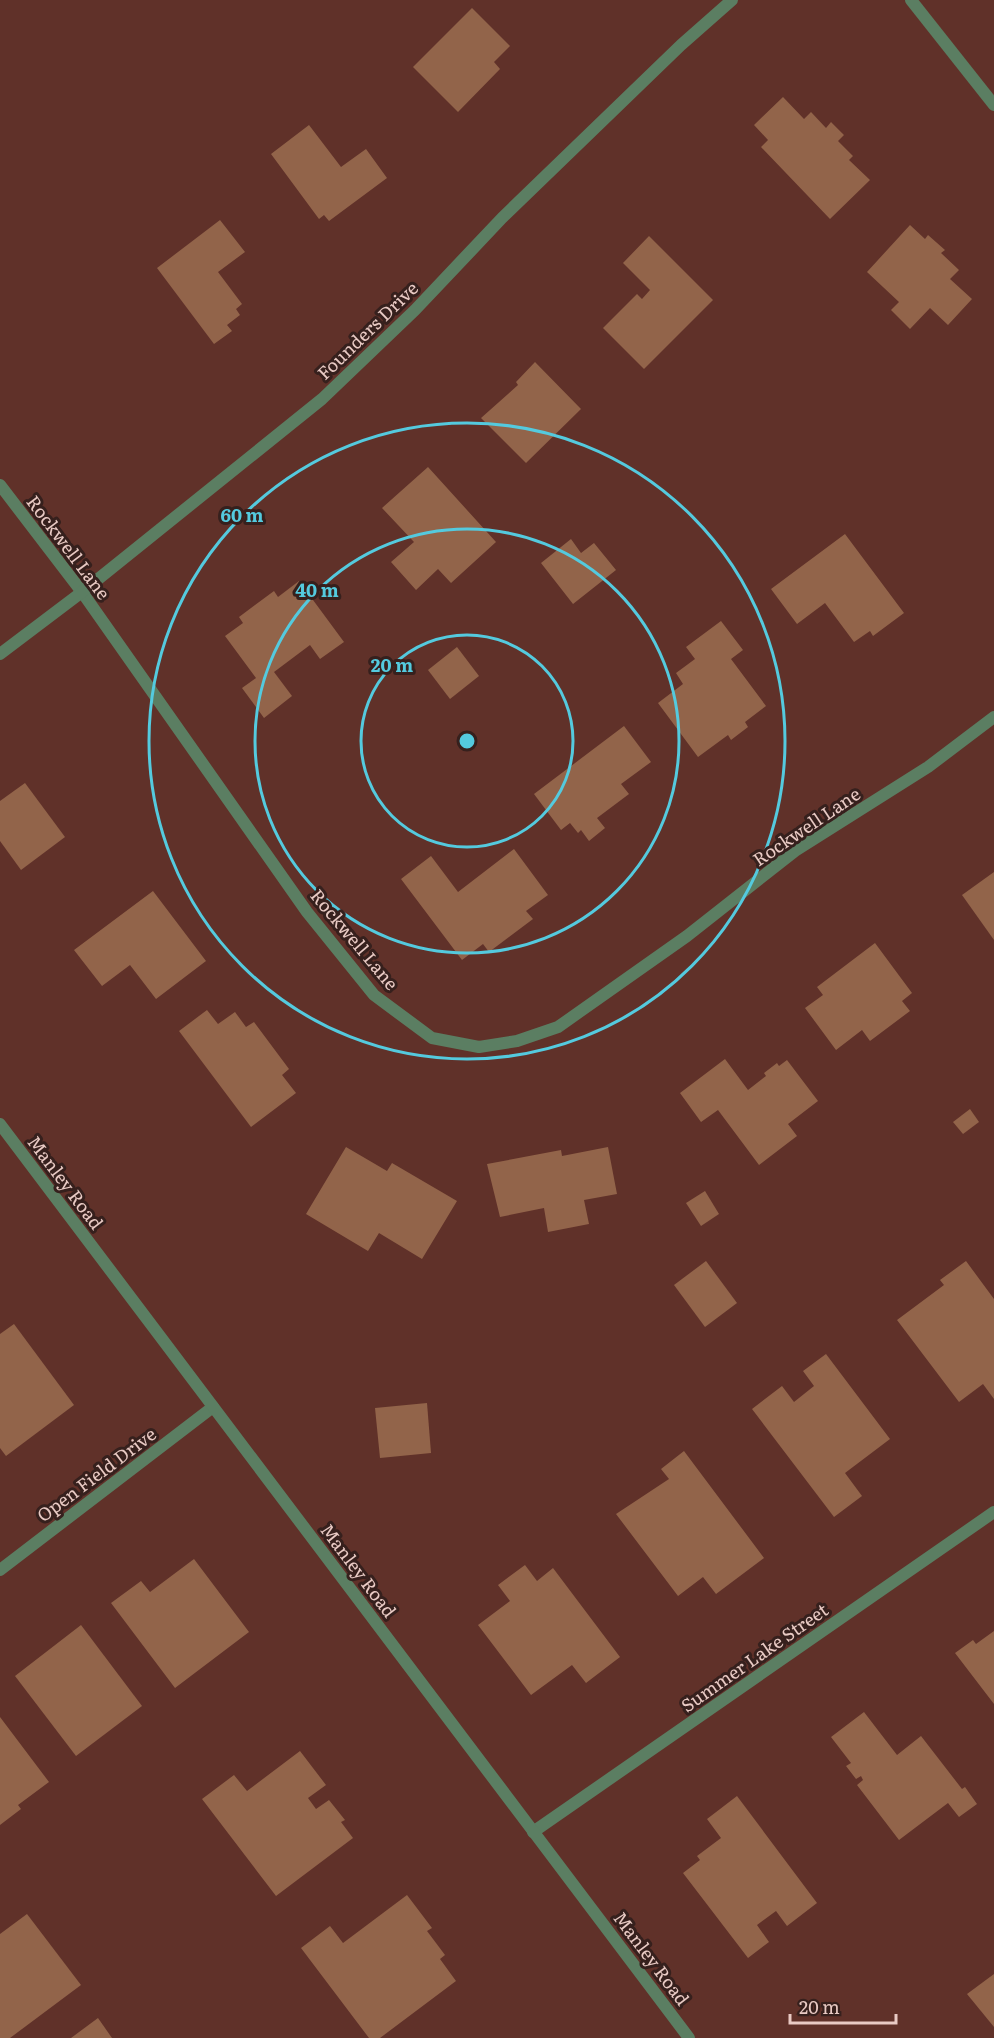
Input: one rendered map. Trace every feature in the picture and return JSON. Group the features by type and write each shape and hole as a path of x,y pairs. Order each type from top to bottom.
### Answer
{"street":[{"name":"Founders Drive","path":"0,654 82,592 322,399 415,310 511,210 681,45 732,0"},
{"path":"911,0 994,105"},
{"name":"Rockwell Lane","path":"0,485 82,592 281,876 374,995 432,1038 479,1047 517,1041 558,1027 687,936 795,851 928,767 994,717"},
{"name":"Manley Road","path":"0,1124 689,2038"},
{"name":"Open Field Drive","path":"0,1570 213,1407"},
{"name":"Summer Lake Street","path":"533,1832 994,1512"}],"building":[{"path":"472,8 510,46 494,62 500,69 458,112 413,67"},
{"path":"783,97 804,119 811,112 826,128 831,122 844,135 838,141 853,156 849,160 870,180 830,219 761,147 768,140 754,125"},
{"path":"309,125 341,167 366,149 387,178 329,221 324,215 319,219 271,154"},
{"path":"220,220 245,252 218,272 242,304 236,309 240,315 227,325 232,331 214,344 157,268"},
{"path":"910,225 925,239 928,235 945,250 941,253 959,270 950,279 972,299 948,325 930,308 910,329 891,310 899,302 867,272"},
{"path":"649,236 713,300 644,369 603,328 637,294 642,299 650,290 623,263"},
{"path":"535,362 581,409 526,463 481,418 518,385 516,382"},
{"path":"428,467 496,542 451,583 438,569 416,590 391,562 414,542 382,508"},
{"path":"845,534 904,613 873,636 870,631 854,642 825,603 797,624 771,589"},
{"path":"571,539 581,553 594,543 616,570 573,604 541,563"},
{"path":"299,581 344,642 320,659 310,645 274,672 292,696 264,718 242,688 256,678 225,636 243,623 239,617 274,591 278,597"},
{"path":"721,621 743,650 731,659 766,706 745,722 748,727 731,740 728,735 698,757 658,703 683,684 676,673 695,659 686,647"},
{"path":"457,647 479,676 450,699 428,670"},
{"path":"624,726 651,762 621,784 629,794 597,818 605,828 589,841 581,830 578,833 570,823 561,830 534,794"},
{"path":"25,783 65,837 21,870 0,841 0,801"},
{"path":"514,849 548,895 526,911 533,919 489,952 483,944 462,960 401,879 431,856 458,892"},
{"path":"994,872 994,940 962,895"},
{"path":"153,891 206,961 156,999 130,965 102,986 74,950"},
{"path":"875,943 912,993 902,1001 910,1011 870,1041 862,1030 836,1050 805,1008 823,995 817,987"},
{"path":"207,1010 218,1024 235,1012 246,1027 254,1022 289,1069 282,1075 296,1093 251,1127 179,1031"},
{"path":"725,1059 748,1090 766,1076 764,1073 777,1063 779,1066 787,1060 818,1101 788,1124 797,1136 759,1165 718,1110 701,1122 680,1093"},
{"path":"970,1109 979,1122 963,1134 953,1122"},
{"path":"346,1147 387,1171 392,1163 457,1201 422,1259 379,1233 368,1251 306,1214"},
{"path":"608,1147 617,1194 584,1200 589,1224 548,1232 544,1208 500,1217 487,1164 561,1150 562,1156"},
{"path":"705,1191 719,1214 701,1226 686,1203"},
{"path":"706,1261 737,1303 705,1327 674,1285"},
{"path":"966,1261 994,1299 994,1399 983,1384 959,1402 897,1320 944,1285 940,1280"},
{"path":"14,1324 74,1405 6,1456 0,1448 0,1334"},
{"path":"826,1354 890,1439 845,1473 862,1496 834,1517 752,1409 782,1386 794,1402 814,1386 803,1371"},
{"path":"427,1403 431,1453 380,1458 375,1408"},
{"path":"684,1451 764,1558 716,1594 703,1577 678,1596 616,1514 669,1479 661,1469"},
{"path":"194,1559 249,1632 175,1688 111,1603 141,1581 150,1592"},
{"path":"525,1565 537,1581 553,1568 620,1657 586,1683 572,1665 531,1695 478,1625 510,1601 498,1585"},
{"path":"81,1625 142,1706 76,1756 15,1676"},
{"path":"994,1631 994,1704 955,1653 973,1640 976,1644"},
{"path":"864,1712 897,1755 921,1736 962,1789 965,1787 977,1804 959,1817 948,1803 899,1840 857,1785 863,1780 861,1776 856,1779 846,1766 851,1763 831,1737"},
{"path":"0,1717 49,1782 18,1805 21,1809 0,1825"},
{"path":"300,1751 326,1785 308,1798 316,1809 329,1800 345,1820 341,1822 353,1838 276,1896 202,1799 234,1775 247,1791"},
{"path":"737,1796 817,1903 787,1926 776,1911 757,1925 769,1942 748,1958 683,1873 700,1860 697,1856 721,1838 707,1819"},
{"path":"407,1895 432,1928 427,1931 445,1955 440,1959 456,1981 380,2038 369,2038 301,1948 330,1926 343,1943"},
{"path":"27,1914 81,1985 10,2038 0,2038 0,1934"},
{"path":"994,1974 994,2027 967,1994"},
{"path":"98,2018 112,2038 71,2038"}]}
